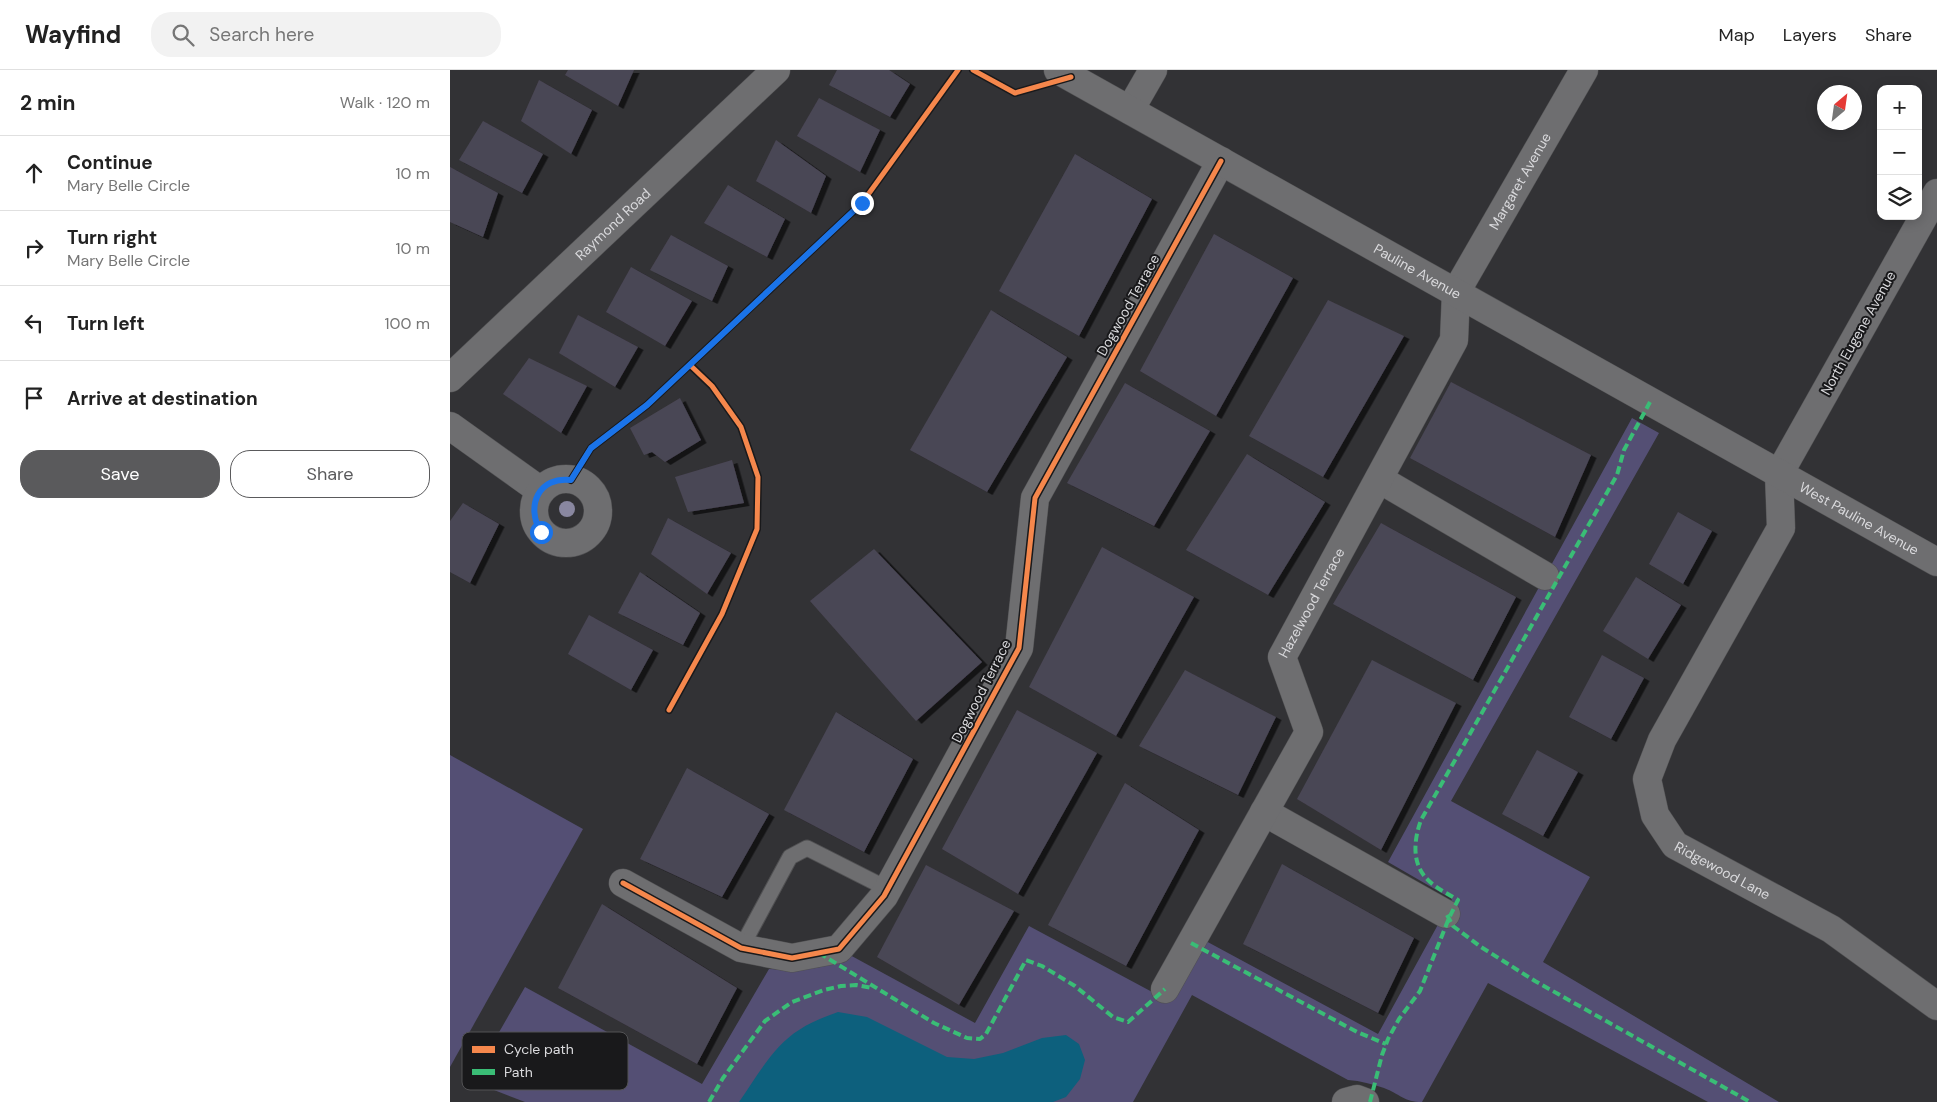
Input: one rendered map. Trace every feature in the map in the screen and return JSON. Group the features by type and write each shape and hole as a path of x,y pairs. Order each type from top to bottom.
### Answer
{"street":[{"name":"Raymond Road","path":"450,378 776,70"},
{"name":"Pauline Avenue","path":"1058,70 1779,474"},
{"path":"1130,110 1153,70"},
{"name":"Margaret Avenue","path":"1456,292 1584,70"},
{"name":"Dogwood Terrace","path":"623,883 741,948 792,958 839,949 884,896 1020,648 1035,498 1221,160"},
{"name":"North Eugene Avenue","path":"1779,474 1937,193"},
{"name":"Hazelwood Terrace","path":"1165,989 1309,732 1282,657 1454,340 1456,292"},
{"path":"450,426 541,490"},
{"name":"West Pauline Avenue","path":"1779,474 1937,562"},
{"name":"Ridgewood Lane","path":"1779,474 1781,528 1662,740 1647,779 1655,815 1676,844 1831,928 1937,1006"},
{"path":"1379,479 1546,576"},
{"path":"1264,812 1446,914"},
{"path":"1346,1102 1357,1099 1365,1102"}],"lane":[{"path":"741,948 790,857 807,848 888,888"}],"shaded area":[{"path":"1632,418 1659,433 1451,801 1590,877 1543,962 1779,1102 1708,1102 1488,983 1422,1102 1406,1099 1375,1085 1348,1080 1192,995 1133,1102 525,1102 494,1090 628,1090 628,1043 702,1084 769,969 796,970 820,967 848,954 975,1023 1029,926 1169,1001 1204,940 1378,1034 1452,899 1388,862"},
{"path":"450,755 583,829 470,1032 462,1032 462,1046 450,1067"},
{"path":"525,987 607,1032 499,1032"}],"water":[{"path":"838,1012 867,1017 947,1057 974,1059 1003,1053 1042,1038 1066,1035 1079,1044 1085,1060 1080,1079 1066,1097 1053,1102 739,1102 773,1053 781,1045 799,1030"}],"building":[{"path":"568,70 634,70 618,106 565,75"},
{"path":"837,70 889,70 910,84 890,117 829,85"},
{"path":"539,80 592,110 571,154 521,121"},
{"path":"819,98 880,130 860,172 797,136"},
{"path":"483,121 543,154 522,193 459,160"},
{"path":"776,140 826,176 811,213 756,181"},
{"path":"1075,154 1152,199 1079,336 999,291"},
{"path":"450,167 498,193 483,237 450,222"},
{"path":"728,185 785,219 767,257 704,223"},
{"path":"1214,234 1293,278 1216,416 1140,371"},
{"path":"671,235 728,266 712,301 650,270"},
{"path":"631,267 692,301 665,346 606,312"},
{"path":"1328,300 1404,336 1323,477 1249,436"},
{"path":"991,310 1067,357 987,492 910,450"},
{"path":"578,315 638,347 615,387 559,353"},
{"path":"529,358 587,386 561,433 503,394"},
{"path":"1451,382 1591,455 1555,537 1410,458"},
{"path":"1125,383 1210,431 1154,526 1067,483"},
{"path":"680,398 701,440 665,462 652,452 644,455 630,428"},
{"path":"1247,454 1325,502 1268,595 1186,550"},
{"path":"732,460 744,503 688,512 675,477"},
{"path":"463,503 499,524 470,583 450,572 450,521"},
{"path":"1678,512 1712,531 1683,584 1649,564"},
{"path":"668,518 731,553 707,594 651,554"},
{"path":"1381,523 1516,597 1473,680 1333,604"},
{"path":"1102,547 1194,597 1116,736 1029,687"},
{"path":"874,549 982,662 916,721 810,601"},
{"path":"640,572 700,613 683,645 618,613"},
{"path":"1636,577 1681,605 1648,659 1603,631"},
{"path":"589,615 653,650 631,690 568,654"},
{"path":"1602,655 1644,678 1611,739 1569,717"},
{"path":"1372,660 1456,703 1381,850 1297,799"},
{"path":"1185,670 1276,717 1238,795 1139,746"},
{"path":"1017,710 1097,753 1018,894 942,849"},
{"path":"836,712 913,759 864,852 784,810"},
{"path":"1537,750 1578,772 1543,836 1502,814"},
{"path":"687,768 769,814 722,897 640,859"},
{"path":"1125,783 1199,830 1126,966 1048,925"},
{"path":"1282,864 1414,938 1378,1013 1243,944"},
{"path":"926,865 1014,911 959,1005 877,957"},
{"path":"602,904 737,988 697,1064 558,988"}],"marked path":[{"path":"1370,1102 1388,1039 1399,1019 1420,991 1458,900 1431,883 1419,867 1416,859 1416,843 1421,820 1617,475 1624,450 1650,402"},
{"path":"1447,915 1453,926 1481,947 1535,981 1750,1102"},
{"path":"1191,943 1357,1032 1386,1044"},
{"path":"819,953 934,1023 967,1038 980,1039 986,1034 1026,960 1042,966 1075,986 1113,1017 1128,1022 1165,989"},
{"path":"709,1102 723,1078 765,1021 792,1002 841,986 856,985 872,988"}],"cycle path":[{"path":"571,480 591,448 647,405 862,203 958,70"},
{"path":"973,70 1015,93 1071,77"},
{"path":"623,883 741,948 792,958 839,949 884,896 1019,648 1035,498 1221,161"},
{"path":"669,710 722,614 757,529 758,477 741,427 712,386 690,365"}],"route":[{"path":"541,532 536,524 533,513 534,503 544,486 554,481 571,480 591,448 647,405 786,277 862,203"}]}
